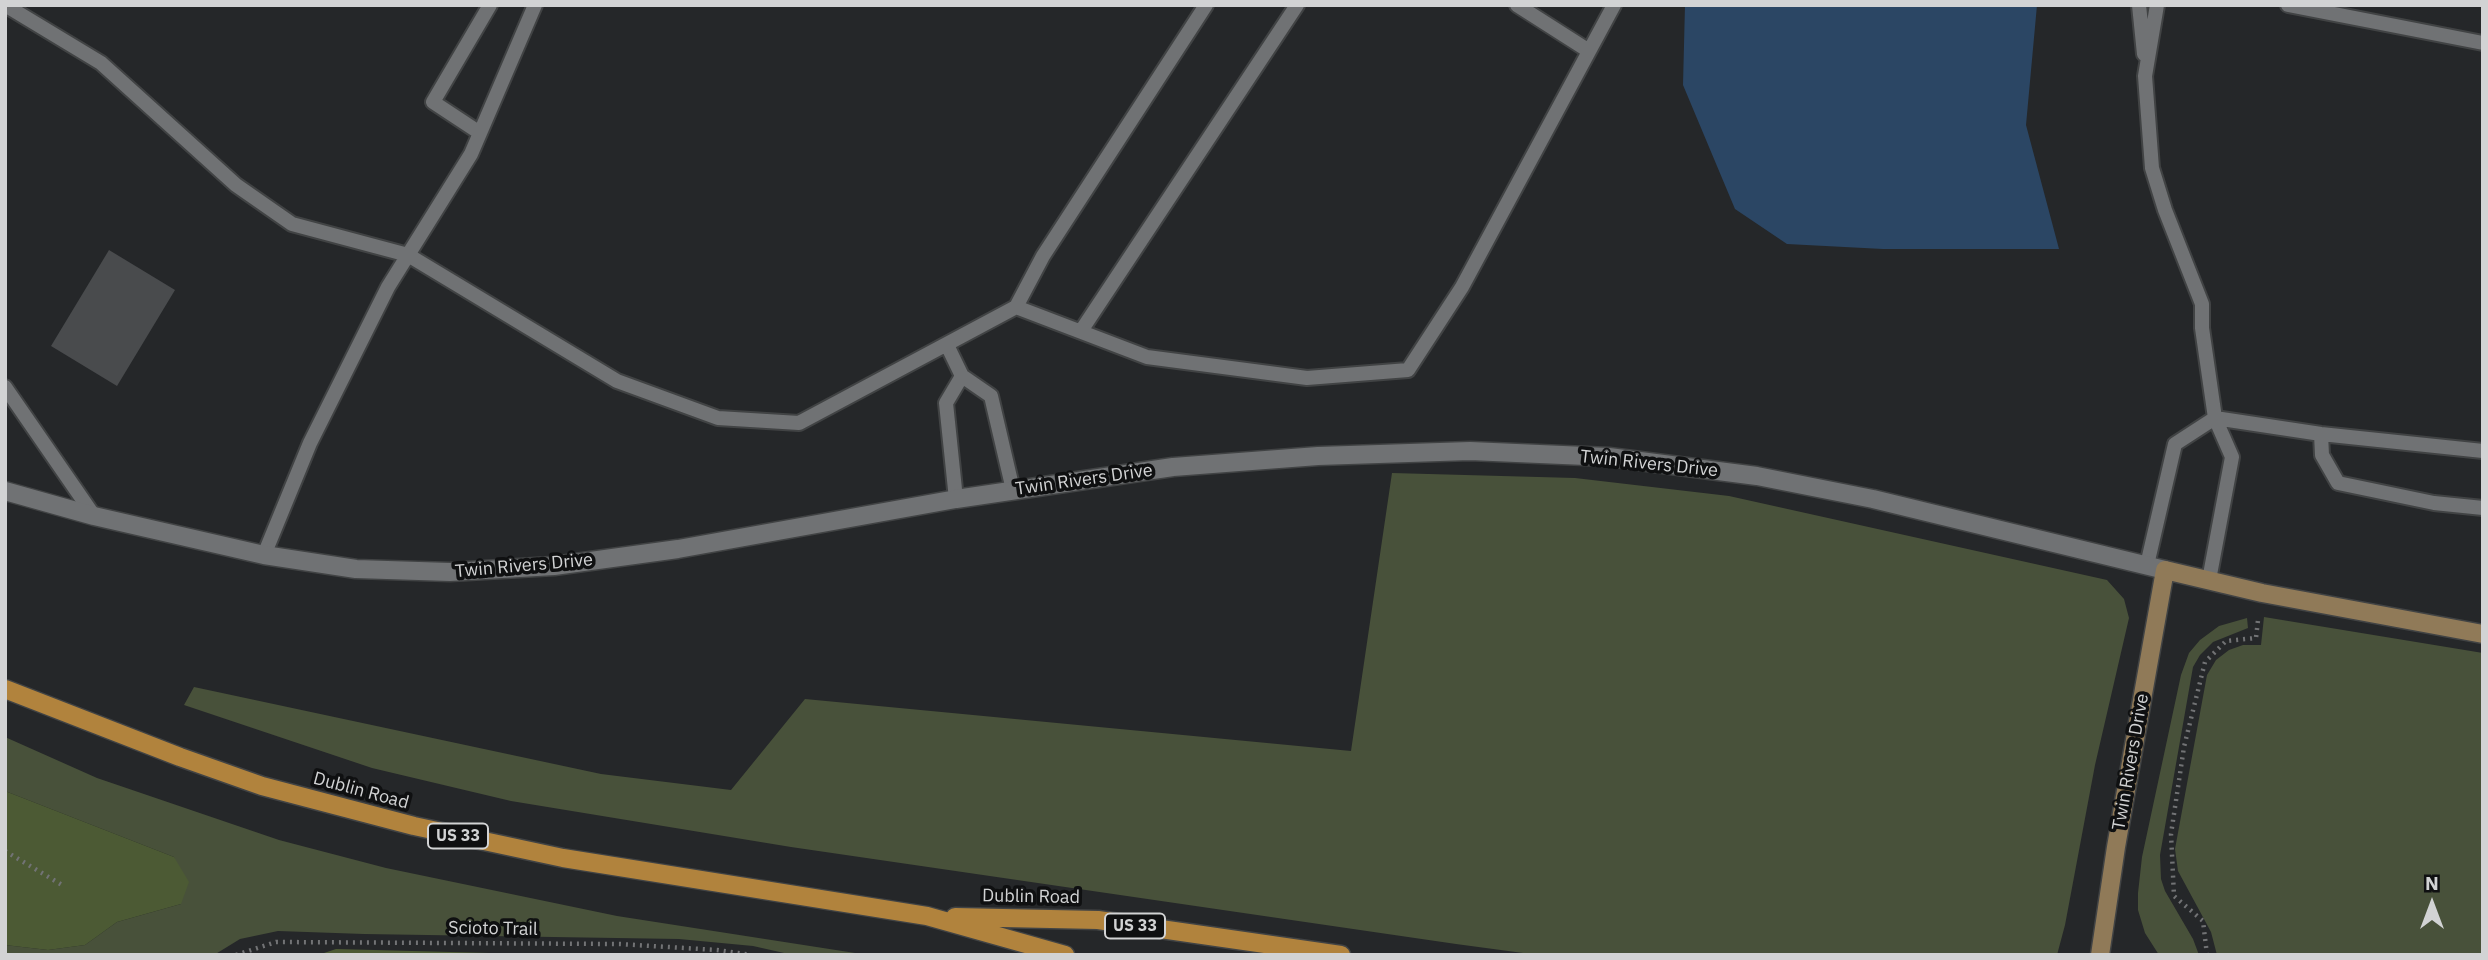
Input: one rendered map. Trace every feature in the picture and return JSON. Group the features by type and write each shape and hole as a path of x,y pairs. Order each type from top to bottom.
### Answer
{"main road":[{"name":"Twin Rivers Drive","path":"2100,955 2116,847 2165,570 2262,593 2483,634"},
{"name":"Dublin Road","path":"5,690 262,786 414,826 563,858 927,916 1065,955"},
{"name":"Dublin Road","path":"927,916 1098,920 1341,955"}],"street":[{"name":"Twin Rivers Drive","path":"5,491 94,516 264,555 370,569 450,572 554,566 678,550 956,499 1173,467 1318,456 1470,451 1609,457 1757,476 1873,499 2165,570"}],"lane":[{"path":"5,5 100,63 236,185 292,224 408,255 617,381 718,418 799,423 1016,307 1044,256 1206,5"},
{"path":"480,133 433,102 490,5"},
{"path":"264,555 310,443 388,287 471,154 535,5"},
{"path":"1081,331 1297,5"},
{"path":"1517,5 1589,51"},
{"path":"1016,307 1147,357 1307,379 1408,370 1462,287 1614,5"},
{"path":"2140,5 2152,167 2165,211 2202,304 2202,328 2215,418 2232,457 2209,580"},
{"path":"2146,76 2157,5"},
{"path":"2288,5 2483,43"},
{"path":"947,345 962,376 991,396 1013,490"},
{"path":"956,499 946,403 962,376"},
{"path":"5,387 94,516"},
{"path":"2147,565 2175,444 2215,418 2321,434 2482,448"},
{"path":"2321,434 2322,455 2338,483 2434,503 2483,508"}],"path":[{"path":"2207,955 2203,921 2174,896 2172,834 2184,747 2205,662 2226,641 2256,638 2262,593"},
{"path":"5,851 62,885"},
{"name":"Scioto Trail","path":"236,955 276,942 619,944 717,950 751,955"}],"green space":[{"path":"1392,473 1575,478 1729,496 2107,580 2124,599 2129,618 2095,765 2057,955 1538,955 791,847 511,801 372,768 184,705 194,687 601,774 731,790 805,699 1351,751"},
{"path":"2264,617 2483,653 2483,955 2217,955 2211,932 2178,871 2175,849 2207,675 2216,660 2229,650 2243,645 2261,645"},
{"path":"2247,618 2248,628 2213,642 2193,667 2160,855 2161,879 2165,891 2193,939 2199,955 2159,955 2145,933 2138,910 2138,893 2142,857 2181,675 2189,653 2200,640 2219,626"},
{"path":"5,737 97,778 279,840 386,868 617,916 868,955 793,955 753,946 679,939 278,931 240,939 214,955 5,955 5,945 48,950 85,945 117,922 181,904 174,857 5,791"},
{"path":"5,791 174,857 189,882 181,904 117,922 85,945 48,950 5,945"},
{"path":"336,949 566,955 318,955"}],"water":[{"path":"1685,5 2037,5 2026,125 2059,249 1883,249 1787,244 1735,209 1683,85"}],"building":[{"path":"109,250 175,290 117,386 51,346"}]}
